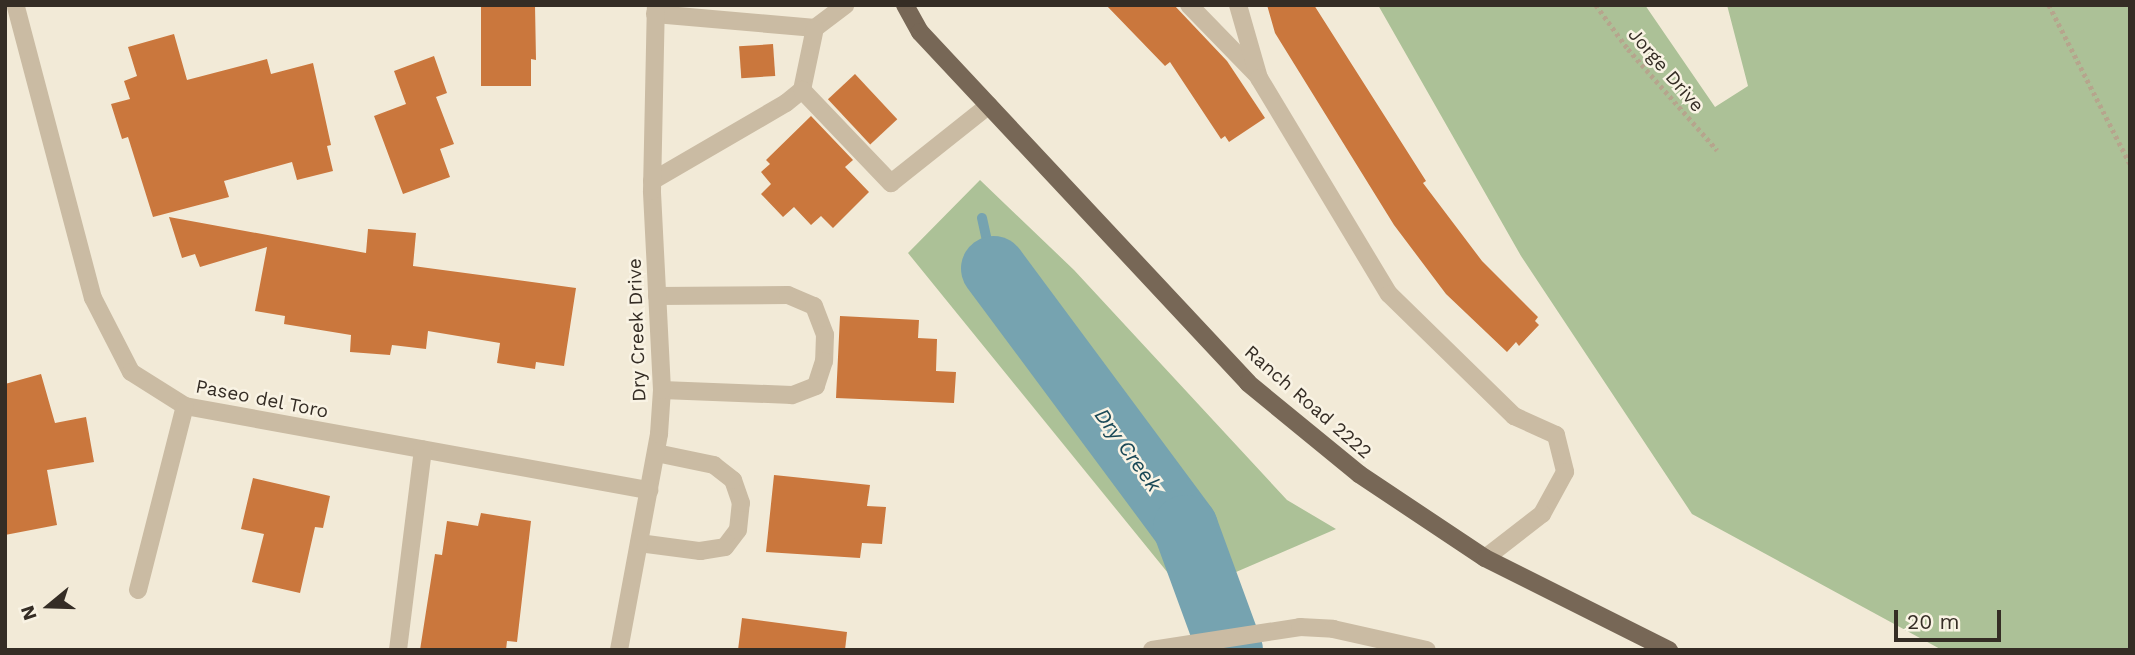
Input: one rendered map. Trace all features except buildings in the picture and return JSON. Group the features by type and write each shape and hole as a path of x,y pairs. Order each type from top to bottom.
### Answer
{"main road":[{"name":"Ranch Road 2222","path":"905,5 920,32 1248,383 1359,474 1485,558 1669,650"}],"street":[{"path":"652,181 786,103 802,90 815,28 845,5"},
{"path":"1189,5 1259,78 1389,294 1514,416 1556,435 1565,472 1542,514 1485,558"},
{"path":"1238,5 1259,78"},
{"name":"Paseo del Toro","path":"14,7 93,298 131,372 184,406 649,490"},
{"path":"655,10 815,28"},
{"name":"Dry Creek Drive","path":"619,650 656,453 662,390 652,181 655,10"},
{"path":"802,90 891,183 989,105"},
{"path":"657,296 788,295 814,306 825,335 824,361 816,386 792,395 662,390"},
{"path":"138,590 184,406"},
{"path":"398,650 423,450"},
{"path":"639,543 700,551 725,547 738,530 741,503 733,481 714,465 656,453"},
{"path":"1152,650 1300,627 1333,629 1427,650"}],"path":[{"name":"Jorge Drive","path":"1596,5 1628,49 1717,150"},
{"path":"2049,5 2130,164"}],"green space":[{"path":"1378,5 1645,5 1715,107 1748,86 1727,5 2130,5 2130,650 1942,650 1692,514 1521,256"},
{"path":"980,180 1074,270 1287,500 1336,529 1185,594 908,253"}],"waterway":[{"path":"982,218 993,268"},
{"name":"Dry Creek","path":"993,268 1185,527 1230,650"}]}
